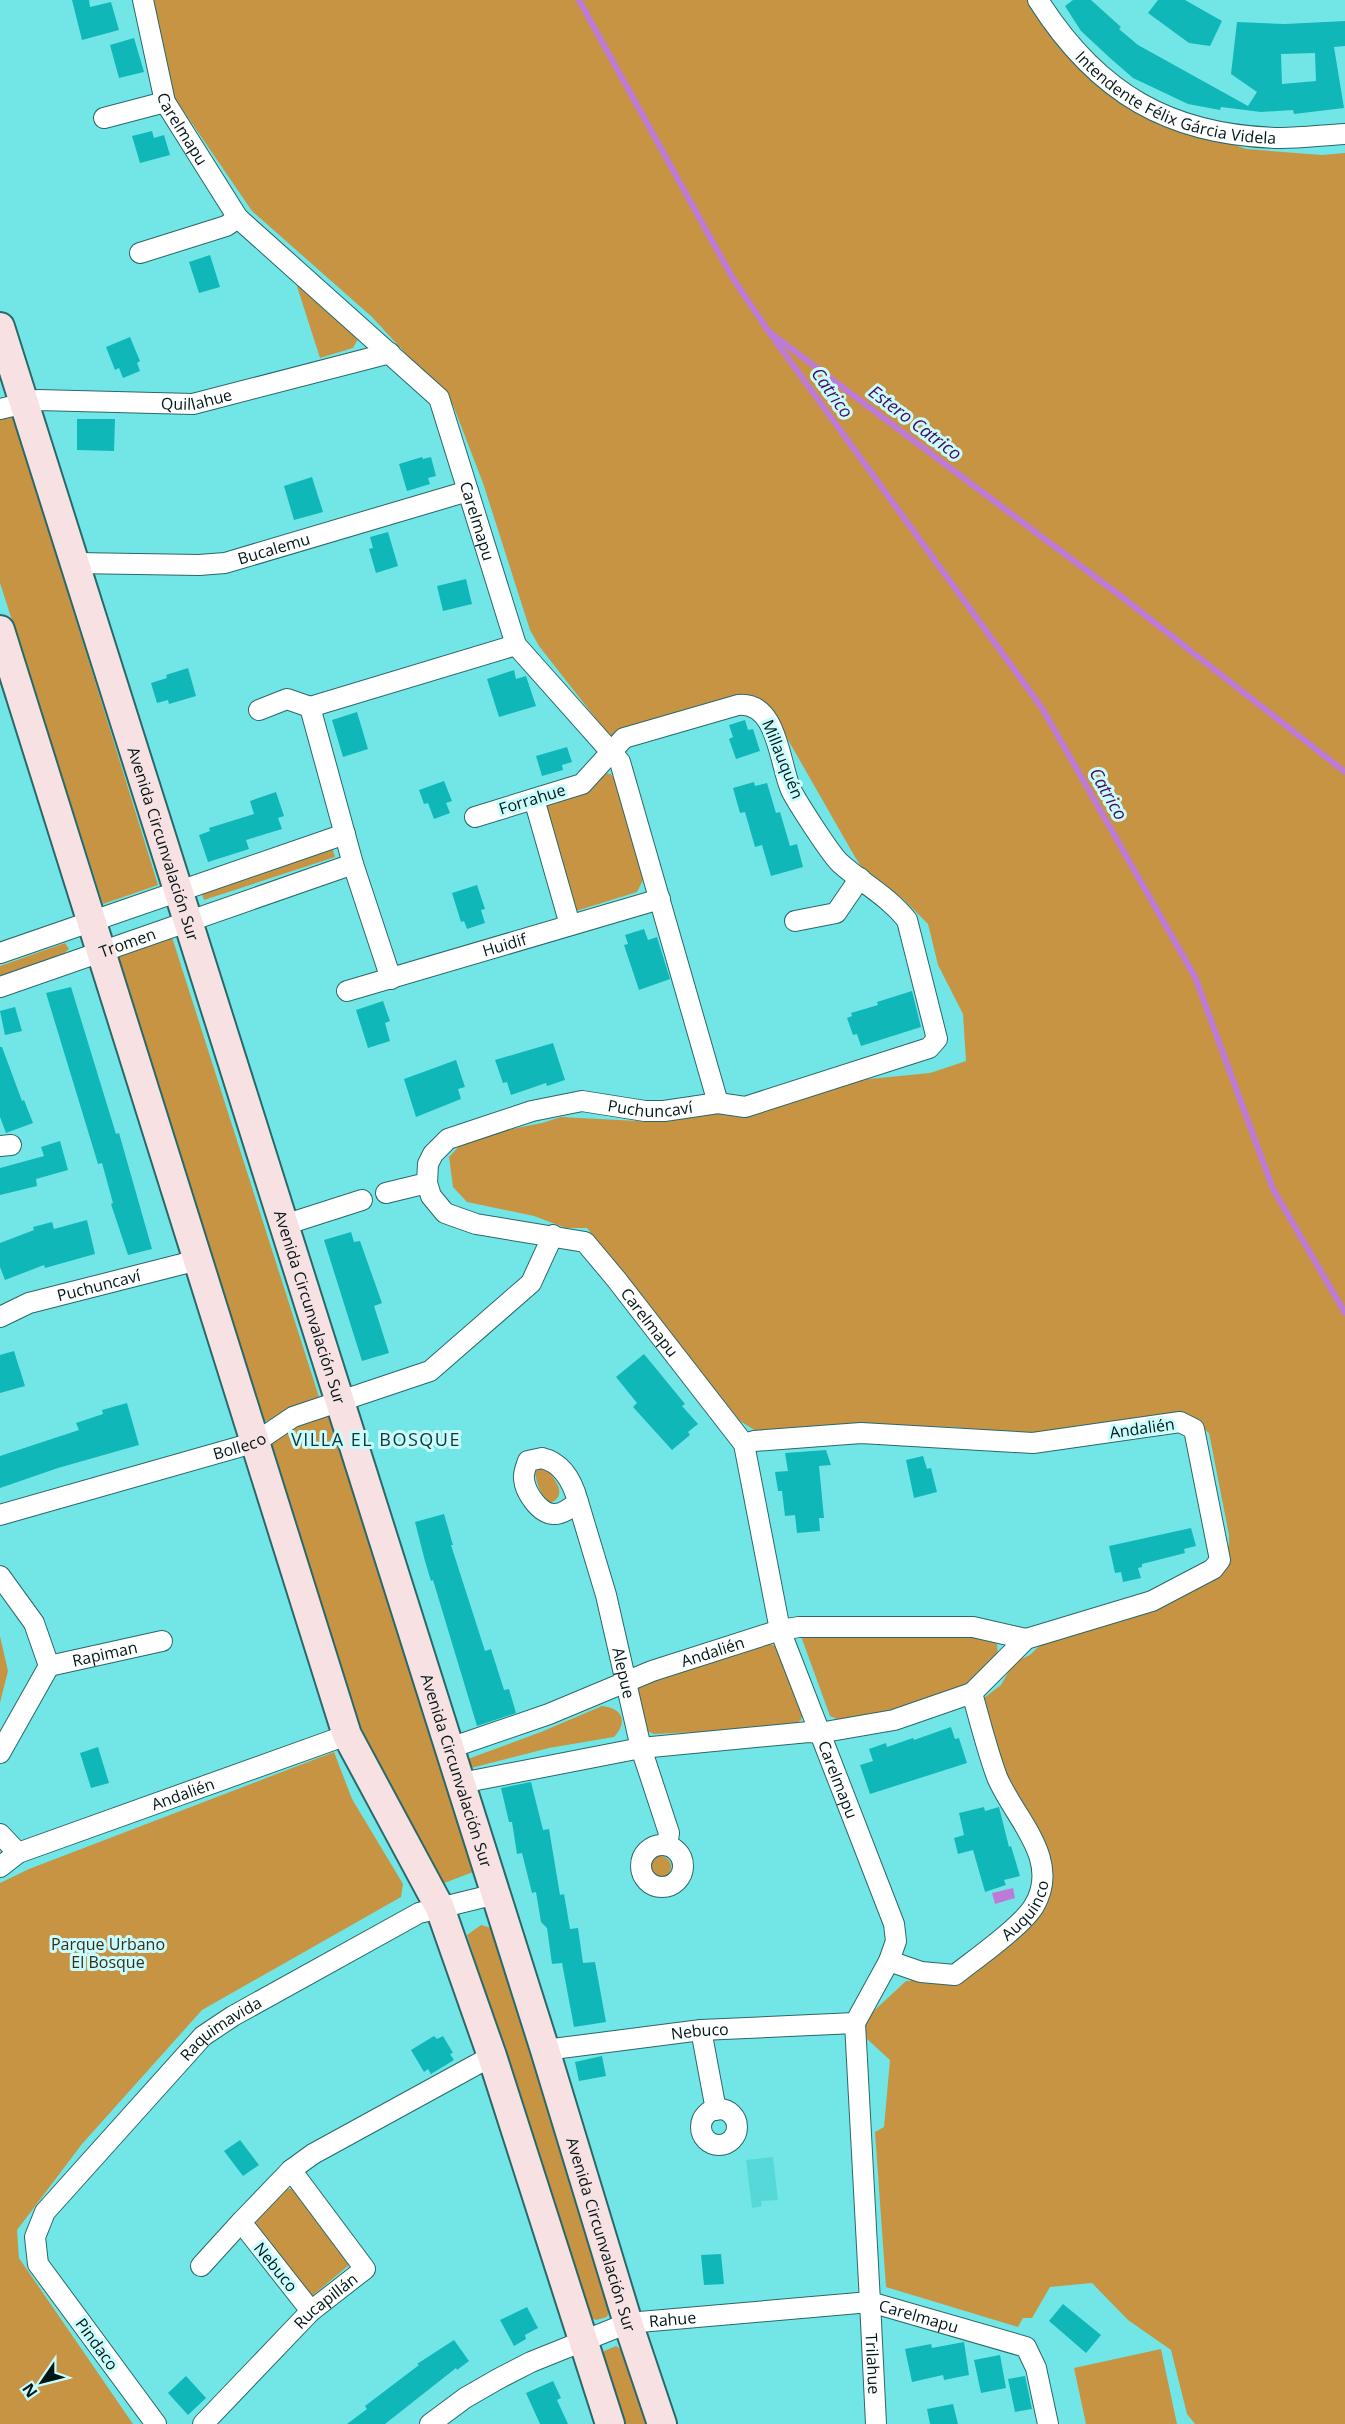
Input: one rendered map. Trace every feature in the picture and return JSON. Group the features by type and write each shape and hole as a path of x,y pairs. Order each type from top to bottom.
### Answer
{"main road":[{"name":"Avenida Circunvalación Sur","path":"0,327 12,406 75,563 496,1894 628,2323 662,2424"},
{"path":"0,630 347,1735 440,1908 492,2056 610,2424"}],"street":[{"name":"Carelmapu","path":"143,0 165,102 238,218 439,398 516,645 620,762 718,1103"},
{"name":"Intendente Félix Gárcia Videla","path":"1038,0 1059,33 1093,70 1136,101 1181,123 1223,133 1281,138 1345,134"},
{"path":"104,118 165,102"},
{"path":"140,253 226,226 238,218"},
{"name":"Quillahue","path":"12,406 125,401 193,404 390,353"},
{"name":"Bucalemu","path":"75,563 199,565 225,563 468,491"},
{"path":"259,710 288,699 310,707 516,645"},
{"name":"Millauquén","path":"611,751 624,738 738,705 755,706 768,718 792,791 839,862 897,907 907,920 937,1039"},
{"path":"310,707 353,864 391,979"},
{"name":"Forrahue","path":"475,817 582,784 611,751"},
{"path":"534,799 570,925"},
{"name":"Tromen","path":"0,953 345,834"},
{"name":"Tromen","path":"2,981 101,952 353,864"},
{"path":"795,921 836,913 860,878"},
{"name":"Huidif","path":"347,992 660,899"},
{"name":"Puchuncaví","path":"427,1183 428,1164 433,1154 448,1139 532,1111 582,1101 664,1111 718,1103 745,1107 929,1048 937,1039"},
{"name":"Carelmapu","path":"427,1183 431,1196 445,1213 476,1224 585,1242 744,1444 780,1630 894,1924 896,1941 889,1961 855,2023 870,2302 1026,2347 1036,2368 1048,2424"},
{"path":"386,1193 427,1183"},
{"path":"284,1225 362,1200"},
{"name":"Bolleco","path":"0,1515 256,1442 293,1417 430,1371 531,1283 553,1235"},
{"name":"Puchuncaví","path":"0,1317 29,1303 198,1260"},
{"name":"Andalién","path":"461,1783 641,1748 808,1732 819,1733 894,1720 972,1693 1026,1639 1152,1601 1213,1569 1220,1560 1194,1429 1180,1422 1033,1443 861,1433 754,1441 744,1444"},
{"name":"Alepue","path":"578,1502 606,1595 624,1683 641,1748 669,1833 667,1845"},
{"path":"0,1576 34,1623 49,1666 0,1753"},
{"name":"Andalién","path":"450,1748 549,1714 652,1671 780,1630 799,1627 973,1627 1026,1639"},
{"name":"Rapiman","path":"49,1666 162,1641"},
{"name":"Auquinco","path":"889,1961 921,1972 955,1975 1026,1917 1038,1898 1043,1876 1041,1855 998,1778 972,1693"},
{"name":"Andalién","path":"0,1867 18,1853 347,1735"},
{"path":"0,1834 18,1853"},
{"name":"Raquimavida","path":"38,2264 35,2237 45,2212 203,2036 233,2016 419,1913 496,1894"},
{"name":"Nebuco","path":"545,2050 701,2030 855,2023"},
{"path":"701,2030 716,2110"},
{"path":"201,2266 291,2170 313,2154 492,2056"},
{"name":"Rucapillán","path":"203,2424 311,2311 365,2268 291,2170"},
{"name":"Nebuco","path":"241,2222 311,2311"},
{"name":"Pindaco","path":"38,2264 156,2424"},
{"name":"Rahue","path":"430,2424 465,2398 498,2379 628,2323 870,2302"},
{"name":"Trilahue","path":"870,2302 876,2424"}],"shaded area":[{"path":"1013,1888 1015,1898 995,1904 992,1893"},
{"path":"773,2157 778,2200 761,2201 762,2206 752,2208 746,2160"}],"green space":[{"path":"152,0 1031,0 1165,120 1246,149 1322,155 1345,153 1345,2424 1195,2424 1187,2414 1171,2350 1128,2320 1092,2283 1050,2287 1032,2318 1023,2318 1018,2327 886,2287 875,2132 884,2127 890,2060 867,2039 864,2020 906,1981 914,1977 930,1979 1042,1911 1052,1862 1000,1762 984,1698 1001,1685 1014,1662 1030,1655 1064,1621 1133,1601 1210,1566 1229,1545 1209,1433 1185,1414 1036,1436 954,1427 837,1425 756,1431 740,1421 587,1228 566,1228 534,1216 467,1202 453,1187 449,1157 467,1138 561,1117 657,1122 666,1110 725,1105 838,1082 930,1073 966,1061 963,1014 938,965 928,924 903,899 861,866 767,703 727,709 645,729 622,752 539,646 530,630 483,483 453,405 372,317 252,211 174,97"},
{"path":"294,277 359,337 353,348 320,358"},
{"path":"6,411 14,419 158,885 103,904 0,583 0,413"},
{"path":"602,773 611,774 618,786 644,878 637,892 576,911 544,809 548,802"},
{"path":"332,847 335,857 204,900 200,888"},
{"path":"170,931 320,1400 261,1423 113,952"},
{"path":"65,943 69,949 63,954 0,976 0,966"},
{"path":"330,1412 476,1871 436,1886 359,1734 266,1440 294,1423"},
{"path":"540,1468 547,1470 559,1488 558,1496 550,1503 541,1492 537,1481 535,1472"},
{"path":"805,1635 984,1638 997,1644 998,1656 986,1673 960,1687 900,1709 843,1722 830,1716 802,1639"},
{"path":"0,1636 8,1671 0,1703"},
{"path":"764,1642 778,1647 804,1708 801,1720 789,1728 654,1734 647,1731 635,1692 640,1685"},
{"path":"602,1706 615,1710 621,1717 621,1726 614,1737 549,1748 467,1769 465,1760 541,1732"},
{"name":"Parque Urbano El Bosque","path":"334,1752 352,1799 403,1884 401,1897 202,2010 82,2144 17,2230 19,2258 133,2424 0,2424 0,1883 29,1869"},
{"path":"660,1856 668,1859 671,1867 668,1875 660,1878 652,1875 649,1867 652,1859"},
{"path":"481,1925 495,1929 610,2308 607,2317 596,2320 587,2316 467,1935"},
{"path":"282,2189 292,2189 349,2265 312,2296 256,2226 257,2213"},
{"path":"616,2346 623,2351 646,2424 622,2424 600,2357 604,2351"},
{"path":"1161,2349 1177,2424 1086,2424 1074,2368"}],"building":[{"path":"72,0 89,0 90,7 111,2 119,30 82,40"},
{"path":"1073,0 1091,0 1138,45 1248,106 1257,92 1231,74 1237,22 1285,24 1345,21 1345,46 1334,47 1344,108 1294,114 1293,110 1261,112 1221,107 1220,110 1188,104 1133,78 1081,31 1065,6","holes":["1315,53 1316,81 1282,84 1281,54"]},
{"path":"1158,0 1185,0 1222,21 1210,46 1189,43 1148,13"},
{"path":"134,38 144,72 119,78 110,45"},
{"path":"152,131 154,138 164,135 170,155 140,163 132,136"},
{"path":"210,255 220,287 199,293 189,262"},
{"path":"130,337 140,361 137,363 140,371 123,378 119,368 115,370 106,347"},
{"path":"77,419 115,419 114,451 77,450"},
{"path":"422,457 423,459 431,457 436,476 428,478 430,484 407,491 399,464"},
{"path":"312,477 323,512 294,520 284,486"},
{"path":"388,532 398,566 376,573 369,549 373,548 370,537"},
{"path":"466,579 472,604 443,611 437,586"},
{"path":"188,668 196,696 169,704 168,700 157,703 151,683"},
{"path":"514,670 516,679 526,676 536,706 499,717 487,679"},
{"path":"357,712 368,749 343,757 332,720"},
{"path":"745,720 748,730 753,729 760,751 736,759 729,739 733,737 729,725"},
{"path":"567,747 572,762 562,765 563,770 542,776 536,756"},
{"path":"444,781 452,801 446,803 450,813 434,819 428,803 424,804 419,790"},
{"path":"754,782 755,786 767,783 776,813 780,812 790,846 797,844 803,867 771,876 762,845 755,847 745,812 740,813 733,788"},
{"path":"276,792 284,816 278,818 282,829 246,840 249,849 208,862 199,835 210,831 209,828 254,814 250,801"},
{"path":"477,885 485,909 481,910 485,923 467,929 464,921 461,922 452,893"},
{"path":"644,929 648,940 657,937 670,979 639,990 624,945 628,944 625,935"},
{"path":"71,987 116,1134 119,1133 152,1249 128,1255 111,1204 113,1203 102,1163 98,1164 46,993"},
{"path":"912,991 921,1027 861,1046 857,1034 853,1035 847,1018 852,1016 851,1013"},
{"path":"383,1001 390,1021 385,1023 390,1041 368,1048 356,1010"},
{"path":"15,1007 22,1031 5,1035 0,1011"},
{"path":"553,1043 565,1080 547,1086 546,1083 511,1095 507,1082 503,1083 495,1060"},
{"path":"0,1047 2,1047 22,1101 24,1100 33,1123 6,1133 0,1117"},
{"path":"456,1060 465,1087 458,1089 461,1099 416,1117 404,1079"},
{"path":"60,1141 68,1170 36,1179 37,1186 0,1195 0,1168 44,1156 41,1147"},
{"path":"87,1220 95,1254 45,1268 44,1265 5,1280 0,1267 0,1243 34,1230 33,1227 52,1222 54,1229"},
{"path":"351,1232 354,1242 360,1241 382,1303 374,1306 389,1353 362,1361 324,1240"},
{"path":"14,1351 25,1386 0,1393 0,1355"},
{"path":"644,1354 685,1404 682,1406 698,1424 688,1432 690,1435 672,1450 633,1407 637,1403 616,1377"},
{"path":"127,1403 139,1445 58,1468 0,1488 0,1456 79,1430 76,1423 103,1414 102,1410"},
{"path":"826,1450 831,1465 819,1466 824,1518 819,1518 820,1531 797,1533 795,1515 785,1516 782,1491 778,1491 775,1472 788,1471 785,1453"},
{"path":"923,1456 927,1469 931,1468 937,1492 914,1498 906,1460"},
{"path":"444,1514 453,1545 451,1545 485,1651 491,1649 504,1690 509,1689 516,1713 477,1726 433,1580 431,1581 415,1522"},
{"path":"1191,1528 1196,1546 1184,1549 1185,1553 1142,1564 1142,1567 1138,1568 1141,1578 1123,1582 1121,1572 1115,1573 1109,1546"},
{"path":"951,1727 955,1739 959,1738 967,1763 870,1794 860,1765 873,1761 869,1749 886,1743 887,1747 913,1738 914,1740"},
{"path":"98,1747 109,1783 91,1788 80,1753"},
{"path":"531,1782 543,1830 549,1829 560,1895 564,1894 570,1929 578,1928 583,1963 595,1962 606,2022 574,2027 562,1963 552,1964 547,1928 541,1922 536,1892 532,1893 522,1853 517,1854 512,1822 509,1822 501,1788"},
{"path":"984,1807 985,1811 999,1807 1009,1847 1011,1846 1020,1876 1004,1880 1006,1885 985,1892 973,1850 958,1854 954,1838 964,1835 959,1813"},
{"path":"434,2036 437,2039 443,2036 453,2053 450,2054 454,2060 431,2074 428,2069 424,2072 411,2050"},
{"path":"602,2056 606,2076 579,2081 575,2062"},
{"path":"240,2140 259,2165 243,2176 224,2151"},
{"path":"721,2254 724,2284 704,2285 701,2255"},
{"path":"1063,2304 1101,2335 1086,2353 1049,2321"},
{"path":"527,2307 538,2328 525,2335 526,2339 514,2346 500,2320"},
{"path":"454,2340 469,2361 457,2370 456,2368 385,2424 347,2424 367,2409 365,2406 419,2365 417,2364"},
{"path":"964,2342 969,2375 944,2380 943,2375 912,2382 905,2349 931,2344 932,2348"},
{"path":"1000,2355 1006,2388 981,2393 974,2360"},
{"path":"186,2376 206,2398 188,2415 168,2393"},
{"path":"1025,2376 1032,2409 1015,2412 1008,2379"},
{"path":"553,2381 561,2398 557,2400 568,2424 540,2424 526,2393"},
{"path":"953,2404 958,2424 930,2424 927,2409"}],"waterway":[{"name":"Estero Catrico","path":"579,0 732,277 769,332 1122,597 1345,772"},
{"name":"Catrico","path":"769,332 1042,708 1195,977 1273,1189 1345,1313"}],"district":[{"name":"VILLA EL BOSQUE","path":"376,1440"}]}
